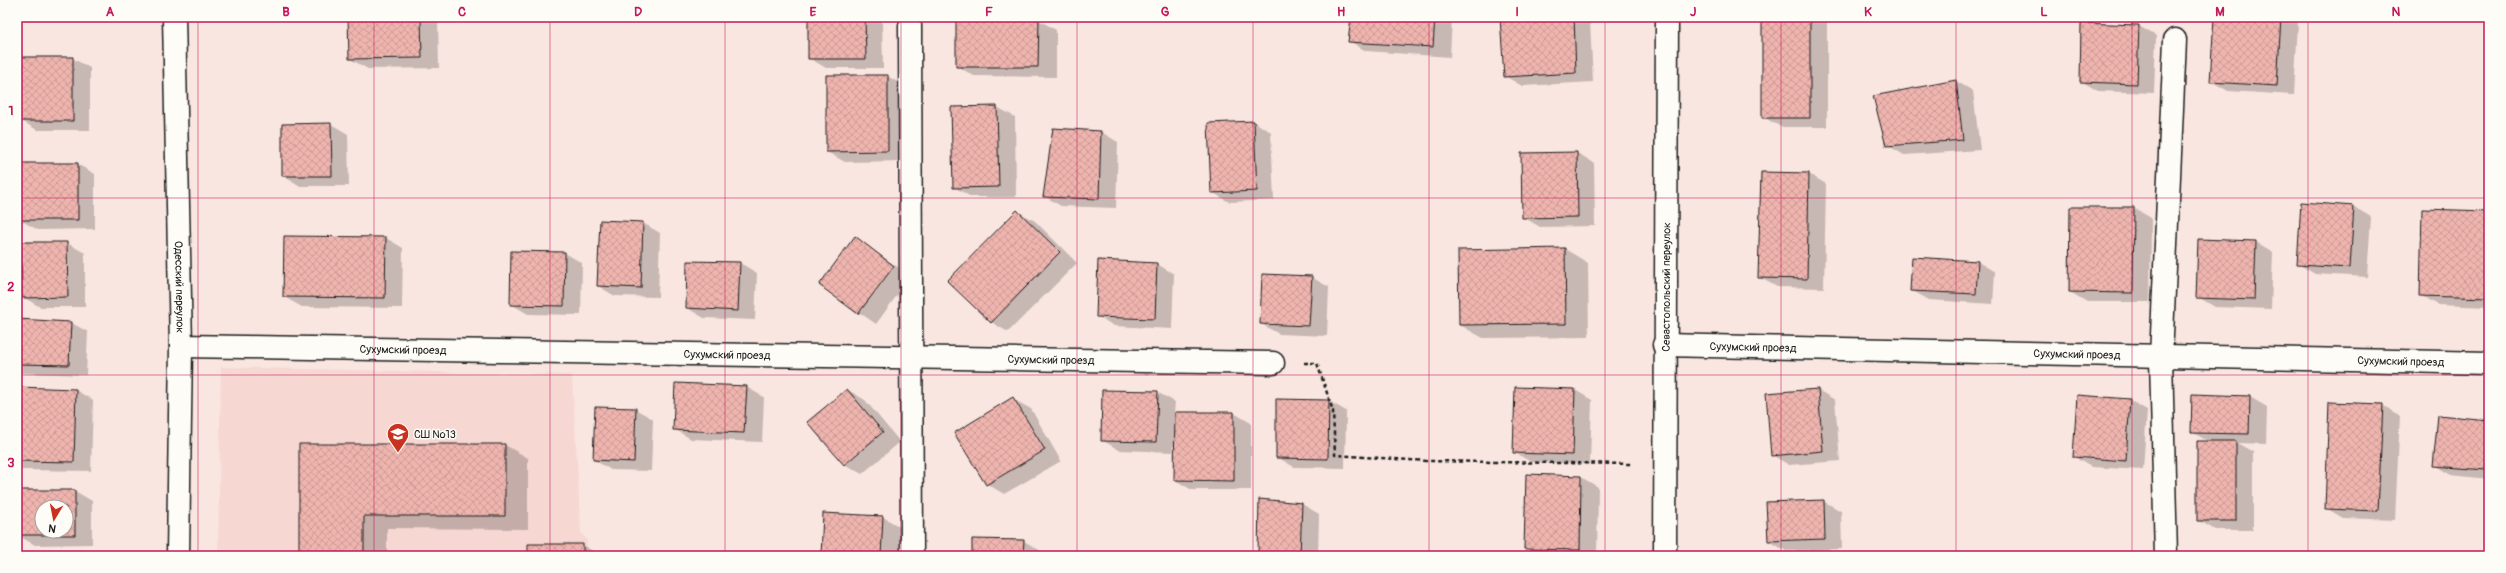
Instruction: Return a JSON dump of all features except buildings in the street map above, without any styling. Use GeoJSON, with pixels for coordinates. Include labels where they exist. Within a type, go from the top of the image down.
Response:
{"type":"FeatureCollection","features":[{"type":"Feature","properties":{"kind":"street","name":"Одесский переулок"},"geometry":{"type":"LineString","coordinates":[[174,17],[180,346],[178,556]]}},
{"type":"Feature","properties":{"kind":"street","name":"Севастопольский переулок"},"geometry":{"type":"LineString","coordinates":[[1665,556],[1664,345],[1667,17]]}},
{"type":"Feature","properties":{"kind":"street"},"geometry":{"type":"LineString","coordinates":[[910,26],[912,556]]}},
{"type":"Feature","properties":{"kind":"street"},"geometry":{"type":"LineString","coordinates":[[2166,556],[2161,358],[2175,40]]}},
{"type":"Feature","properties":{"kind":"street","name":"Сухумский проезд"},"geometry":{"type":"LineString","coordinates":[[1664,345],[2161,358],[2489,363]]}},
{"type":"Feature","properties":{"kind":"street","name":"Сухумский проезд"},"geometry":{"type":"LineString","coordinates":[[180,346],[1273,363]]}},
{"type":"Feature","properties":{"kind":"path"},"geometry":{"type":"LineString","coordinates":[[1273,363],[1317,363],[1334,411],[1335,455],[1426,461],[1638,464]]}},
{"type":"Feature","properties":{"kind":"shaded area","name":"СШ №13"},"geometry":{"type":"Polygon","coordinates":[[[221,367],[572,375],[581,533],[587,540],[587,556],[218,556],[221,367]]]}},
{"type":"Feature","properties":{"kind":"place","name":"СШ №13"},"geometry":{"type":"Point","coordinates":[398,454]}}]}
